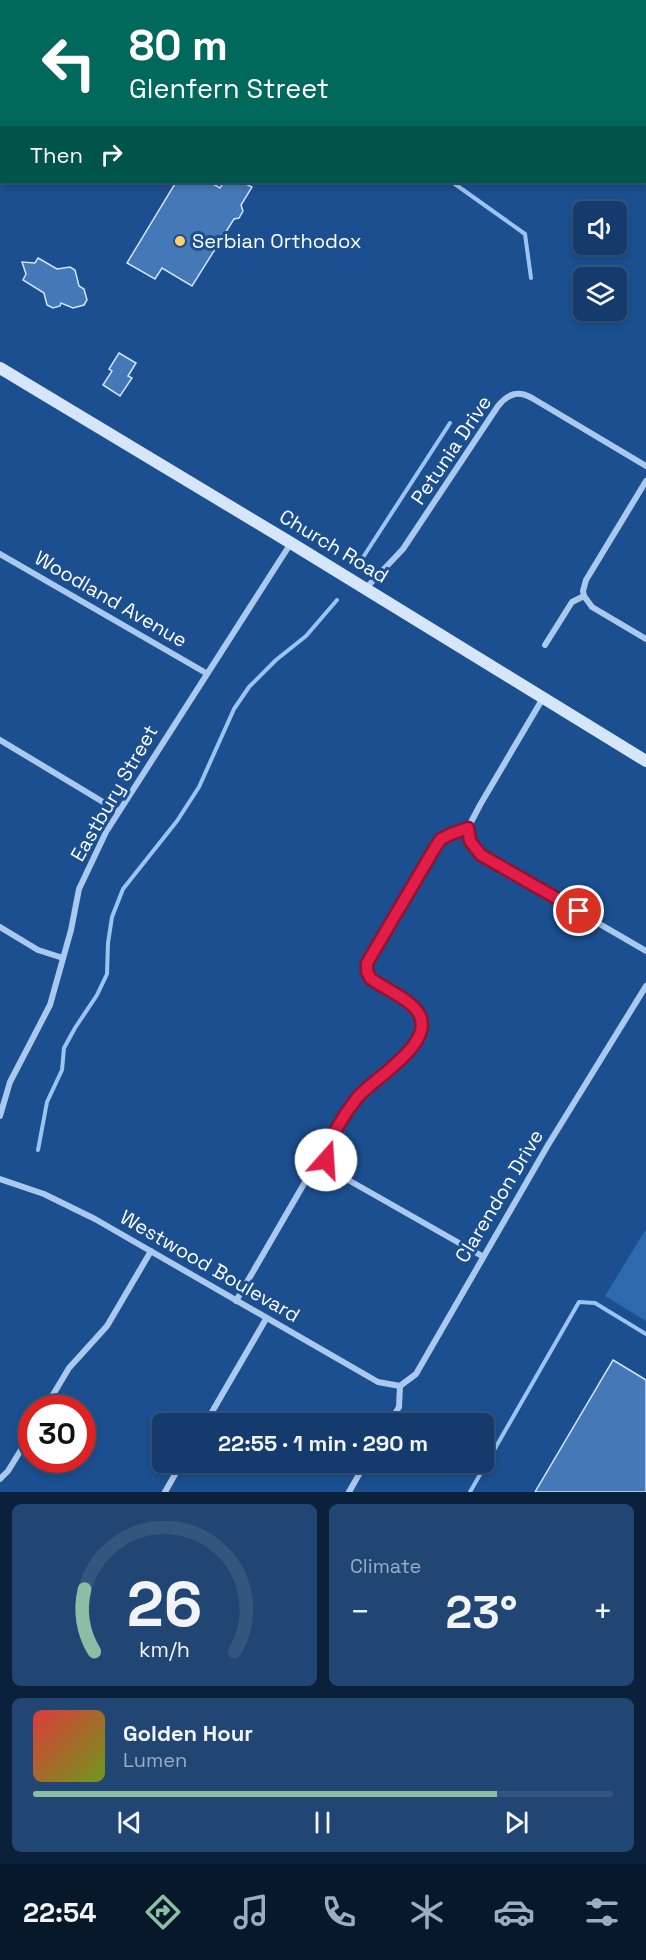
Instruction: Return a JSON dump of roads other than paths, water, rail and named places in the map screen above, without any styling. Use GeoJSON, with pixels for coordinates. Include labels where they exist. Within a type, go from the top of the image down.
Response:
{"type":"FeatureCollection","features":[{"type":"Feature","properties":{"kind":"main road","name":"Church Road"},"geometry":{"type":"LineString","coordinates":[[0,369],[366,588],[646,761]]}},
{"type":"Feature","properties":{"kind":"street","name":"Petunia Drive"},"geometry":{"type":"LineString","coordinates":[[366,588],[403,549],[498,406],[509,395],[518,393],[532,398],[646,466]]}},
{"type":"Feature","properties":{"kind":"street"},"geometry":{"type":"LineString","coordinates":[[646,481],[586,580],[583,591],[592,607],[646,639]]}},
{"type":"Feature","properties":{"kind":"street","name":"Eastbury Street"},"geometry":{"type":"LineString","coordinates":[[0,1116],[10,1082],[50,1005],[79,890],[94,857],[118,811],[291,543]]}},
{"type":"Feature","properties":{"kind":"street","name":"Woodland Avenue"},"geometry":{"type":"LineString","coordinates":[[0,554],[206,674]]}},
{"type":"Feature","properties":{"kind":"street"},"geometry":{"type":"LineString","coordinates":[[545,645],[572,602],[584,596]]}},
{"type":"Feature","properties":{"kind":"street"},"geometry":{"type":"LineString","coordinates":[[543,698],[468,828],[470,841],[481,855],[646,951]]}},
{"type":"Feature","properties":{"kind":"street"},"geometry":{"type":"LineString","coordinates":[[0,740],[118,811]]}},
{"type":"Feature","properties":{"kind":"street"},"geometry":{"type":"LineString","coordinates":[[236,1301],[305,1182],[326,1160],[328,1145],[357,1098],[403,1058],[419,1037],[422,1029],[419,1014],[413,1006],[370,978],[367,963],[441,839],[468,828]]}},
{"type":"Feature","properties":{"kind":"street"},"geometry":{"type":"LineString","coordinates":[[0,927],[38,950],[63,958]]}},
{"type":"Feature","properties":{"kind":"street","name":"Clarendon Drive"},"geometry":{"type":"LineString","coordinates":[[400,1386],[416,1374],[548,1145],[646,986]]}},
{"type":"Feature","properties":{"kind":"street"},"geometry":{"type":"LineString","coordinates":[[326,1160],[336,1173],[482,1257]]}},
{"type":"Feature","properties":{"kind":"street","name":"Westwood Boulevard"},"geometry":{"type":"LineString","coordinates":[[0,1179],[53,1198],[94,1219],[378,1382],[400,1386]]}},
{"type":"Feature","properties":{"kind":"street"},"geometry":{"type":"LineString","coordinates":[[53,1395],[69,1368],[107,1326],[151,1251]]}},
{"type":"Feature","properties":{"kind":"street"},"geometry":{"type":"LineString","coordinates":[[211,1413],[266,1319]]}},
{"type":"Feature","properties":{"kind":"street"},"geometry":{"type":"LineString","coordinates":[[395,1413],[399,1407],[400,1386]]}},
{"type":"Feature","properties":{"kind":"street"},"geometry":{"type":"LineString","coordinates":[[0,1479],[18,1455]]}},
{"type":"Feature","properties":{"kind":"street"},"geometry":{"type":"LineString","coordinates":[[165,1492],[176,1473]]}},
{"type":"Feature","properties":{"kind":"street"},"geometry":{"type":"LineString","coordinates":[[349,1492],[360,1473]]}},
{"type":"Feature","properties":{"kind":"waterway"},"geometry":{"type":"LineString","coordinates":[[453,183],[525,234],[531,278]]}},
{"type":"Feature","properties":{"kind":"waterway"},"geometry":{"type":"LineString","coordinates":[[360,562],[450,423]]}},
{"type":"Feature","properties":{"kind":"waterway"},"geometry":{"type":"LineString","coordinates":[[38,1150],[47,1102],[62,1070],[64,1048],[97,995],[107,974],[112,917],[123,889],[177,821],[199,787],[234,709],[249,687],[276,660],[306,636],[337,600]]}},
{"type":"Feature","properties":{"kind":"waterway"},"geometry":{"type":"LineString","coordinates":[[470,1492],[579,1302],[595,1303],[646,1334]]}},
{"type":"Feature","properties":{"kind":"place","name":"Serbian Orthodox"},"geometry":{"type":"Point","coordinates":[180,241]}}]}
